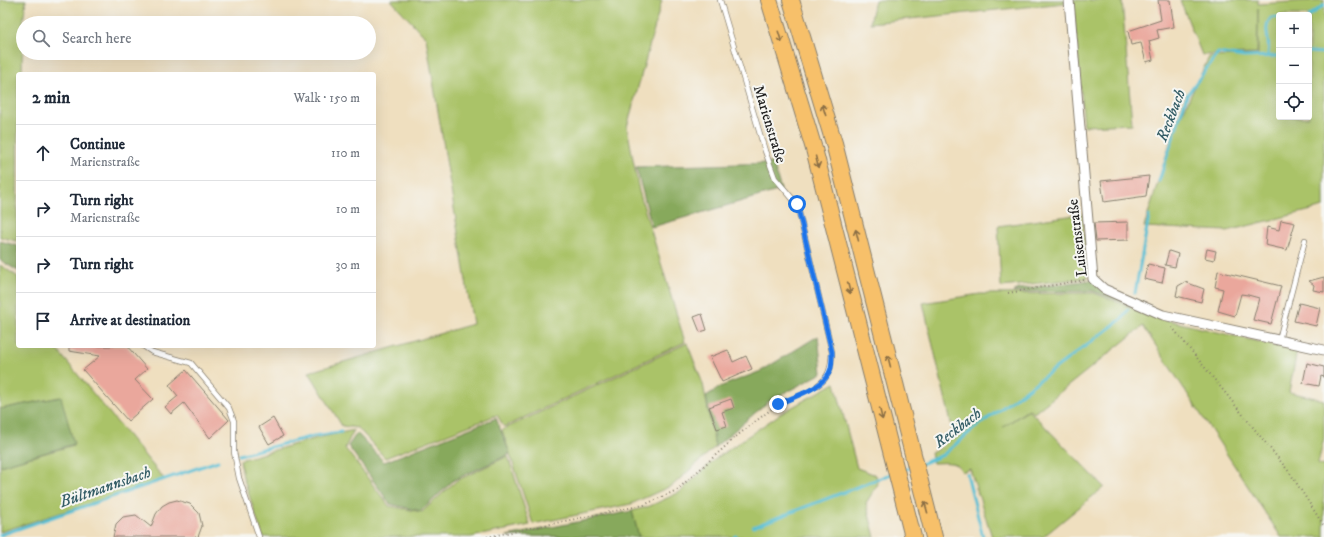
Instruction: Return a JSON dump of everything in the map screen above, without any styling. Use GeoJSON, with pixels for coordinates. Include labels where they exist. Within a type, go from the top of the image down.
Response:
{"type":"FeatureCollection","features":[{"type":"Feature","properties":{"kind":"highway"},"geometry":{"type":"LineString","coordinates":[[769,0],[814,149],[913,537]]}},
{"type":"Feature","properties":{"kind":"highway"},"geometry":{"type":"LineString","coordinates":[[791,0],[834,143],[934,537]]}},
{"type":"Feature","properties":{"kind":"street","name":"Luisenstraße"},"geometry":{"type":"LineString","coordinates":[[1069,0],[1093,279],[1104,289],[1163,315],[1324,350]]}},
{"type":"Feature","properties":{"kind":"lane","name":"Marienstraße"},"geometry":{"type":"LineString","coordinates":[[720,0],[765,152],[775,178],[797,204],[832,352],[831,368],[824,380],[818,385]]}},
{"type":"Feature","properties":{"kind":"lane"},"geometry":{"type":"LineString","coordinates":[[1279,340],[1305,240]]}},
{"type":"Feature","properties":{"kind":"lane"},"geometry":{"type":"LineString","coordinates":[[146,348],[152,352],[191,364],[229,408],[234,421],[234,452],[239,478],[259,537]]}},
{"type":"Feature","properties":{"kind":"path"},"geometry":{"type":"LineString","coordinates":[[1008,293],[1093,279]]}},
{"type":"Feature","properties":{"kind":"path"},"geometry":{"type":"LineString","coordinates":[[1163,315],[1290,473],[1324,526]]}},
{"type":"Feature","properties":{"kind":"path"},"geometry":{"type":"LineString","coordinates":[[487,537],[644,505],[677,490],[738,436],[778,404],[818,385]]}},
{"type":"Feature","properties":{"kind":"green space"},"geometry":{"type":"Polygon","coordinates":[[[0,0],[26,0],[24,16],[16,16],[16,60],[22,60],[22,72],[16,72],[16,241],[0,237],[0,0]]]}},
{"type":"Feature","properties":{"kind":"green space"},"geometry":{"type":"Polygon","coordinates":[[[391,0],[662,0],[627,127],[639,191],[685,342],[504,427],[497,415],[385,458],[358,428],[342,426],[309,372],[473,324],[426,38],[391,0]]]}},
{"type":"Feature","properties":{"kind":"green space"},"geometry":{"type":"Polygon","coordinates":[[[875,0],[1065,0],[1065,3],[870,23],[875,0]]]}},
{"type":"Feature","properties":{"kind":"green space"},"geometry":{"type":"Polygon","coordinates":[[[1073,0],[1122,0],[1132,124],[1084,126],[1073,0]]]}},
{"type":"Feature","properties":{"kind":"green space"},"geometry":{"type":"Polygon","coordinates":[[[1180,0],[1258,0],[1258,4],[1324,0],[1324,207],[1227,231],[1144,227],[1173,133],[1209,57],[1258,55],[1258,8],[1257,54],[1202,55],[1180,0]]]}},
{"type":"Feature","properties":{"kind":"green space"},"geometry":{"type":"Polygon","coordinates":[[[773,163],[781,190],[652,227],[636,167],[773,163]]]}},
{"type":"Feature","properties":{"kind":"green space"},"geometry":{"type":"Polygon","coordinates":[[[1082,214],[1088,278],[1001,287],[998,226],[1082,214]]]}},
{"type":"Feature","properties":{"kind":"green space"},"geometry":{"type":"Polygon","coordinates":[[[0,241],[16,245],[16,270],[0,260],[0,241]]]}},
{"type":"Feature","properties":{"kind":"green space"},"geometry":{"type":"Polygon","coordinates":[[[0,265],[16,276],[16,348],[56,348],[165,480],[0,532],[0,466],[74,445],[60,397],[0,409],[0,265]]]}},
{"type":"Feature","properties":{"kind":"green space"},"geometry":{"type":"Polygon","coordinates":[[[1092,280],[1135,307],[1093,291],[1013,292],[1019,289],[1092,280]]]}},
{"type":"Feature","properties":{"kind":"green space"},"geometry":{"type":"Polygon","coordinates":[[[1094,293],[1159,318],[1297,351],[1289,392],[1324,400],[1324,438],[1318,464],[1324,466],[1324,537],[1281,537],[1143,326],[1034,413],[1029,409],[1003,427],[1029,410],[1104,487],[1043,537],[992,537],[970,469],[962,472],[960,468],[954,464],[933,463],[931,453],[946,443],[950,437],[952,427],[923,303],[980,294],[1094,293]]]}},
{"type":"Feature","properties":{"kind":"green space"},"geometry":{"type":"Polygon","coordinates":[[[818,336],[822,373],[768,402],[715,447],[706,396],[722,386],[761,371],[818,336]]]}},
{"type":"Feature","properties":{"kind":"green space"},"geometry":{"type":"Polygon","coordinates":[[[687,343],[703,384],[715,447],[673,485],[631,504],[533,524],[502,430],[687,343]]]}},
{"type":"Feature","properties":{"kind":"green space"},"geometry":{"type":"Polygon","coordinates":[[[835,383],[857,468],[876,475],[878,484],[866,503],[875,537],[639,537],[632,511],[650,506],[680,492],[715,459],[780,414],[835,383]]]}},
{"type":"Feature","properties":{"kind":"green space"},"geometry":{"type":"Polygon","coordinates":[[[61,397],[74,444],[0,466],[0,409],[61,397]]]}},
{"type":"Feature","properties":{"kind":"green space"},"geometry":{"type":"Polygon","coordinates":[[[496,418],[510,454],[454,480],[421,511],[390,504],[348,446],[357,433],[384,462],[496,418]]]}},
{"type":"Feature","properties":{"kind":"green space"},"geometry":{"type":"Polygon","coordinates":[[[354,430],[345,448],[389,506],[422,512],[456,481],[508,456],[530,525],[471,537],[263,537],[243,477],[240,460],[317,438],[354,430]]]}},
{"type":"Feature","properties":{"kind":"green space"},"geometry":{"type":"Polygon","coordinates":[[[632,511],[639,537],[507,536],[632,511]]]}},
{"type":"Feature","properties":{"kind":"building"},"geometry":{"type":"Polygon","coordinates":[[[1158,0],[1170,0],[1174,27],[1157,30],[1159,38],[1149,41],[1153,60],[1146,62],[1141,43],[1131,45],[1128,31],[1161,20],[1158,0]]]}},
{"type":"Feature","properties":{"kind":"building"},"geometry":{"type":"Polygon","coordinates":[[[1149,176],[1146,196],[1104,202],[1101,181],[1149,176]]]}},
{"type":"Feature","properties":{"kind":"building"},"geometry":{"type":"Polygon","coordinates":[[[1281,220],[1295,223],[1287,250],[1265,245],[1267,227],[1279,230],[1281,220]]]}},
{"type":"Feature","properties":{"kind":"building"},"geometry":{"type":"Polygon","coordinates":[[[1128,222],[1128,240],[1096,241],[1094,223],[1128,222]]]}},
{"type":"Feature","properties":{"kind":"building"},"geometry":{"type":"Polygon","coordinates":[[[1207,249],[1216,251],[1214,260],[1205,258],[1207,249]]]}},
{"type":"Feature","properties":{"kind":"building"},"geometry":{"type":"Polygon","coordinates":[[[1169,251],[1178,254],[1175,267],[1165,265],[1169,251]]]}},
{"type":"Feature","properties":{"kind":"building"},"geometry":{"type":"Polygon","coordinates":[[[1148,264],[1165,268],[1162,283],[1144,279],[1148,264]]]}},
{"type":"Feature","properties":{"kind":"building"},"geometry":{"type":"Polygon","coordinates":[[[1218,271],[1281,286],[1271,324],[1253,320],[1259,298],[1248,295],[1241,294],[1235,316],[1218,311],[1223,289],[1215,287],[1218,271]]]}},
{"type":"Feature","properties":{"kind":"building"},"geometry":{"type":"Polygon","coordinates":[[[1324,277],[1324,292],[1313,290],[1314,285],[1309,281],[1324,277]]]}},
{"type":"Feature","properties":{"kind":"building"},"geometry":{"type":"Polygon","coordinates":[[[1185,282],[1204,289],[1201,302],[1176,296],[1178,286],[1185,282]]]}},
{"type":"Feature","properties":{"kind":"building"},"geometry":{"type":"Polygon","coordinates":[[[1299,303],[1320,308],[1316,326],[1294,321],[1299,303]]]}},
{"type":"Feature","properties":{"kind":"building"},"geometry":{"type":"Polygon","coordinates":[[[702,314],[707,330],[700,332],[694,317],[702,314]]]}},
{"type":"Feature","properties":{"kind":"building"},"geometry":{"type":"Polygon","coordinates":[[[69,348],[129,348],[147,369],[135,380],[153,399],[128,421],[83,370],[100,356],[69,351],[69,348]]]}},
{"type":"Feature","properties":{"kind":"building"},"geometry":{"type":"Polygon","coordinates":[[[728,350],[733,362],[746,356],[752,369],[722,382],[710,357],[728,350]]]}},
{"type":"Feature","properties":{"kind":"building"},"geometry":{"type":"Polygon","coordinates":[[[1307,363],[1324,367],[1324,377],[1321,376],[1319,386],[1303,383],[1307,363]]]}},
{"type":"Feature","properties":{"kind":"building"},"geometry":{"type":"Polygon","coordinates":[[[186,370],[229,420],[210,438],[184,403],[171,414],[165,407],[178,396],[169,385],[186,370]]]}},
{"type":"Feature","properties":{"kind":"building"},"geometry":{"type":"Polygon","coordinates":[[[731,399],[734,408],[722,412],[727,426],[717,429],[709,407],[731,399]]]}},
{"type":"Feature","properties":{"kind":"building"},"geometry":{"type":"Polygon","coordinates":[[[273,418],[283,436],[269,444],[259,427],[273,418]]]}},
{"type":"Feature","properties":{"kind":"building"},"geometry":{"type":"Polygon","coordinates":[[[177,500],[190,504],[199,513],[202,526],[198,537],[113,537],[116,524],[123,517],[136,515],[151,527],[156,514],[162,506],[177,500]]]}},
{"type":"Feature","properties":{"kind":"waterway"},"geometry":{"type":"LineString","coordinates":[[1312,14],[1324,5]]}},
{"type":"Feature","properties":{"kind":"waterway"},"geometry":{"type":"LineString","coordinates":[[1267,56],[1269,47],[1267,32],[1268,22],[1271,18],[1276,17]]}},
{"type":"Feature","properties":{"kind":"waterway","name":"Reckbach"},"geometry":{"type":"LineString","coordinates":[[1312,52],[1324,53]]}},
{"type":"Feature","properties":{"kind":"waterway","name":"Reckbach"},"geometry":{"type":"LineString","coordinates":[[1159,181],[1187,95],[1218,53],[1244,57],[1276,56]]}},
{"type":"Feature","properties":{"kind":"waterway","name":"Reckbach"},"geometry":{"type":"LineString","coordinates":[[1135,293],[1149,216]]}},
{"type":"Feature","properties":{"kind":"waterway","name":"Reckbach"},"geometry":{"type":"LineString","coordinates":[[921,464],[943,455],[971,431],[1123,318],[1128,309]]}},
{"type":"Feature","properties":{"kind":"waterway","name":"Bültmannsbach"},"geometry":{"type":"LineString","coordinates":[[239,455],[314,436],[341,432]]}},
{"type":"Feature","properties":{"kind":"waterway","name":"Bültmannsbach"},"geometry":{"type":"LineString","coordinates":[[0,535],[218,461]]}},
{"type":"Feature","properties":{"kind":"waterway","name":"Reckbach"},"geometry":{"type":"LineString","coordinates":[[900,471],[912,467]]}},
{"type":"Feature","properties":{"kind":"waterway","name":"Reckbach"},"geometry":{"type":"LineString","coordinates":[[753,527],[891,474]]}},
{"type":"Feature","properties":{"kind":"waterway"},"geometry":{"type":"LineString","coordinates":[[967,474],[983,537]]}},
{"type":"Feature","properties":{"kind":"route"},"geometry":{"type":"LineString","coordinates":[[778,404],[818,385],[824,380],[831,368],[832,352],[797,204]]}}]}
